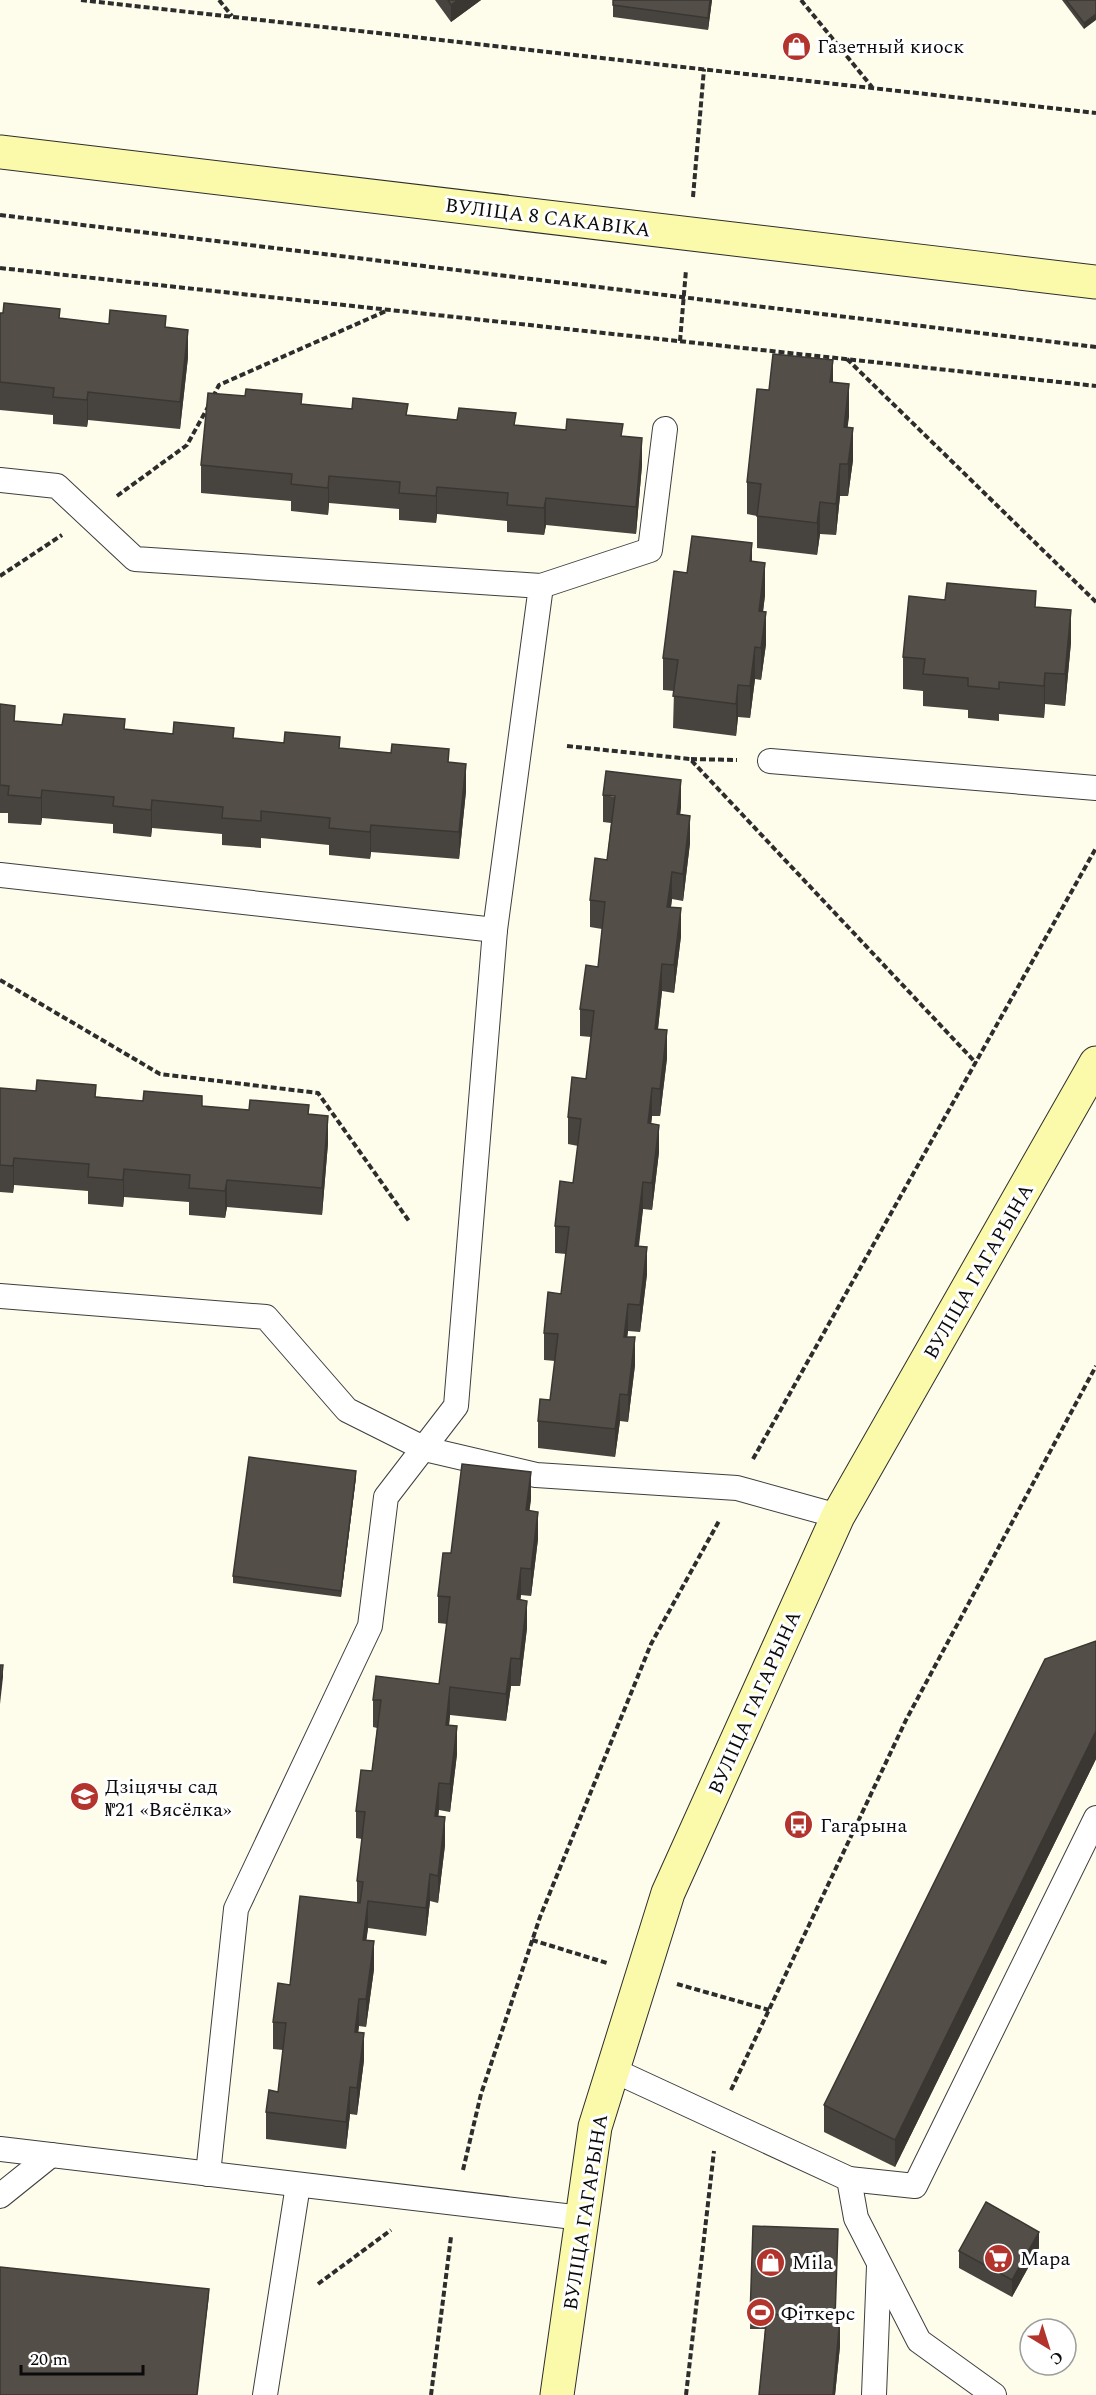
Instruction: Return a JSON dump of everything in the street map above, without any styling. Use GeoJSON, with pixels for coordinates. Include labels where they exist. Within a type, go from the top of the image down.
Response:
{"type":"FeatureCollection","features":[{"type":"Feature","properties":{"kind":"main road","name":"ВУЛІЦА 8 САКАВІКА"},"geometry":{"type":"LineString","coordinates":[[0,152],[1096,282]]}},
{"type":"Feature","properties":{"kind":"main road","name":"ВУЛІЦА ГАГАРЫНА"},"geometry":{"type":"LineString","coordinates":[[557,2395],[595,2127],[668,1893],[838,1516],[1096,1063]]}},
{"type":"Feature","properties":{"kind":"lane"},"geometry":{"type":"LineString","coordinates":[[0,480],[57,486],[135,559],[541,586],[650,550],[665,429]]}},
{"type":"Feature","properties":{"kind":"lane"},"geometry":{"type":"LineString","coordinates":[[208,2174],[236,1910],[370,1626],[386,1497],[456,1406],[495,930],[541,586]]}},
{"type":"Feature","properties":{"kind":"lane"},"geometry":{"type":"LineString","coordinates":[[770,761],[1096,788]]}},
{"type":"Feature","properties":{"kind":"lane"},"geometry":{"type":"LineString","coordinates":[[0,875],[495,930]]}},
{"type":"Feature","properties":{"kind":"lane"},"geometry":{"type":"LineString","coordinates":[[0,1296],[266,1317],[347,1410],[425,1449],[536,1475],[737,1488],[838,1516]]}},
{"type":"Feature","properties":{"kind":"lane"},"geometry":{"type":"LineString","coordinates":[[613,2070],[718,2116],[849,2179],[915,2186],[1096,1818]]}},
{"type":"Feature","properties":{"kind":"lane"},"geometry":{"type":"LineString","coordinates":[[0,2149],[582,2218]]}},
{"type":"Feature","properties":{"kind":"lane"},"geometry":{"type":"LineString","coordinates":[[0,2196],[51,2155]]}},
{"type":"Feature","properties":{"kind":"lane"},"geometry":{"type":"LineString","coordinates":[[849,2179],[856,2218],[919,2341],[994,2395]]}},
{"type":"Feature","properties":{"kind":"lane"},"geometry":{"type":"LineString","coordinates":[[265,2395],[297,2185]]}},
{"type":"Feature","properties":{"kind":"lane"},"geometry":{"type":"LineString","coordinates":[[874,2395],[879,2263]]}},
{"type":"Feature","properties":{"kind":"path"},"geometry":{"type":"LineString","coordinates":[[81,0],[1096,113]]}},
{"type":"Feature","properties":{"kind":"path"},"geometry":{"type":"LineString","coordinates":[[219,0],[233,17]]}},
{"type":"Feature","properties":{"kind":"path"},"geometry":{"type":"LineString","coordinates":[[801,0],[872,88]]}},
{"type":"Feature","properties":{"kind":"path"},"geometry":{"type":"LineString","coordinates":[[0,215],[1096,346]]}},
{"type":"Feature","properties":{"kind":"path"},"geometry":{"type":"LineString","coordinates":[[0,268],[1096,386]]}},
{"type":"Feature","properties":{"kind":"path"},"geometry":{"type":"LineString","coordinates":[[0,576],[89,516],[187,445],[219,385],[388,310]]}},
{"type":"Feature","properties":{"kind":"path"},"geometry":{"type":"LineString","coordinates":[[847,359],[1096,602]]}},
{"type":"Feature","properties":{"kind":"path"},"geometry":{"type":"LineString","coordinates":[[567,746],[690,759],[770,761]]}},
{"type":"Feature","properties":{"kind":"path"},"geometry":{"type":"LineString","coordinates":[[690,759],[976,1063]]}},
{"type":"Feature","properties":{"kind":"path"},"geometry":{"type":"LineString","coordinates":[[431,2395],[456,2204],[481,2094],[540,1917],[651,1644],[1096,848]]}},
{"type":"Feature","properties":{"kind":"path"},"geometry":{"type":"LineString","coordinates":[[0,980],[160,1074],[318,1093],[409,1221]]}},
{"type":"Feature","properties":{"kind":"path"},"geometry":{"type":"LineString","coordinates":[[686,2395],[718,2116],[906,1720],[1096,1366]]}},
{"type":"Feature","properties":{"kind":"path"},"geometry":{"type":"LineString","coordinates":[[278,2313],[401,2223]]}},
{"type":"Feature","properties":{"kind":"building"},"geometry":{"type":"Polygon","coordinates":[[[448,0],[458,0],[451,5],[448,0]]]}},
{"type":"Feature","properties":{"kind":"building"},"geometry":{"type":"Polygon","coordinates":[[[613,0],[710,0],[708,18],[613,5],[613,0]]]}},
{"type":"Feature","properties":{"kind":"building"},"geometry":{"type":"Polygon","coordinates":[[[1066,0],[1096,0],[1096,14],[1084,23],[1066,0]]]}},
{"type":"Feature","properties":{"kind":"building"},"geometry":{"type":"Polygon","coordinates":[[[4,303],[60,309],[59,318],[109,324],[110,310],[166,316],[165,327],[188,330],[180,402],[88,392],[87,400],[53,397],[54,388],[0,382],[0,313],[3,313],[4,303]]]}},
{"type":"Feature","properties":{"kind":"building"},"geometry":{"type":"Polygon","coordinates":[[[773,354],[833,360],[830,382],[849,384],[844,427],[853,428],[848,464],[840,464],[836,504],[820,502],[817,523],[757,516],[761,484],[747,482],[757,389],[769,390],[773,354]]]}},
{"type":"Feature","properties":{"kind":"building"},"geometry":{"type":"Polygon","coordinates":[[[246,389],[302,394],[301,404],[352,409],[353,398],[408,404],[406,415],[457,420],[459,408],[516,413],[514,425],[566,430],[567,419],[623,424],[621,436],[642,438],[636,507],[546,498],[544,508],[507,505],[508,493],[437,487],[436,496],[399,493],[400,482],[329,476],[328,488],[291,484],[292,474],[201,465],[208,393],[245,396],[246,389]]]}},
{"type":"Feature","properties":{"kind":"building"},"geometry":{"type":"Polygon","coordinates":[[[692,536],[752,543],[750,561],[765,563],[759,611],[766,612],[761,648],[755,647],[750,686],[738,685],[736,704],[673,696],[678,660],[663,658],[674,571],[687,573],[692,536]]]}},
{"type":"Feature","properties":{"kind":"building"},"geometry":{"type":"Polygon","coordinates":[[[947,583],[1036,591],[1035,607],[1071,610],[1065,674],[1045,673],[1044,686],[999,682],[999,689],[968,686],[968,678],[923,674],[925,659],[903,657],[909,596],[945,600],[947,583]]]}},
{"type":"Feature","properties":{"kind":"building"},"geometry":{"type":"Polygon","coordinates":[[[0,704],[15,706],[14,721],[62,725],[64,714],[125,719],[124,729],[173,734],[174,722],[234,728],[233,738],[284,743],[285,732],[340,737],[339,748],[391,753],[392,744],[449,749],[448,762],[466,764],[459,832],[371,825],[370,832],[329,828],[330,818],[261,811],[261,821],[222,818],[223,807],[152,800],[151,810],[113,806],[114,797],[42,790],[41,798],[8,795],[9,786],[0,785],[0,704]]]}},
{"type":"Feature","properties":{"kind":"building"},"geometry":{"type":"Polygon","coordinates":[[[606,771],[681,780],[677,814],[690,816],[683,874],[672,872],[667,907],[681,908],[674,965],[662,964],[655,1029],[667,1030],[660,1089],[652,1088],[648,1123],[659,1125],[652,1183],[643,1182],[635,1246],[647,1247],[640,1305],[628,1304],[624,1337],[635,1337],[628,1395],[620,1394],[615,1429],[538,1421],[540,1399],[550,1400],[558,1334],[544,1333],[548,1292],[561,1294],[569,1227],[555,1226],[560,1181],[573,1183],[581,1119],[568,1117],[572,1077],[586,1079],[594,1011],[580,1009],[586,965],[598,967],[605,902],[590,900],[595,858],[607,860],[615,796],[603,795],[606,771]]]}},
{"type":"Feature","properties":{"kind":"building"},"geometry":{"type":"Polygon","coordinates":[[[37,1080],[96,1085],[95,1097],[143,1101],[144,1091],[202,1096],[202,1106],[249,1110],[250,1100],[309,1105],[308,1114],[328,1116],[322,1188],[227,1180],[225,1191],[189,1188],[190,1175],[124,1169],[123,1180],[88,1177],[89,1164],[14,1158],[13,1166],[0,1165],[0,1088],[36,1091],[37,1080]]]}},
{"type":"Feature","properties":{"kind":"building"},"geometry":{"type":"Polygon","coordinates":[[[249,1457],[356,1471],[341,1591],[233,1576],[249,1457]]]}},
{"type":"Feature","properties":{"kind":"building"},"geometry":{"type":"Polygon","coordinates":[[[462,1464],[531,1472],[526,1510],[538,1512],[531,1569],[521,1568],[517,1599],[527,1601],[520,1659],[511,1658],[506,1694],[450,1687],[446,1725],[457,1726],[450,1784],[439,1783],[435,1816],[445,1817],[438,1876],[430,1874],[426,1908],[368,1901],[363,1940],[374,1941],[366,1999],[359,1999],[355,2032],[364,2033],[357,2088],[350,2087],[346,2122],[266,2112],[269,2090],[278,2092],[286,2023],[273,2022],[278,1983],[290,1985],[300,1896],[360,1903],[363,1882],[357,1881],[365,1812],[356,1811],[361,1770],[372,1771],[381,1700],[373,1700],[376,1676],[439,1684],[450,1597],[438,1596],[443,1553],[451,1553],[462,1464]]]}},
{"type":"Feature","properties":{"kind":"building"},"geometry":{"type":"Polygon","coordinates":[[[1096,1641],[1096,1731],[895,2140],[824,2105],[1045,1659],[1096,1641]]]}},
{"type":"Feature","properties":{"kind":"building"},"geometry":{"type":"Polygon","coordinates":[[[0,1665],[3,1665],[0,1692],[0,1665]]]}},
{"type":"Feature","properties":{"kind":"building","name":"Мара"},"geometry":{"type":"Polygon","coordinates":[[[986,2202],[1039,2232],[1012,2280],[959,2251],[986,2202]]]}},
{"type":"Feature","properties":{"kind":"building"},"geometry":{"type":"Polygon","coordinates":[[[753,2226],[838,2229],[835,2318],[767,2314],[767,2317],[750,2317],[753,2226]]]}},
{"type":"Feature","properties":{"kind":"building"},"geometry":{"type":"Polygon","coordinates":[[[0,2267],[209,2289],[197,2395],[0,2395],[0,2267]]]}},
{"type":"Feature","properties":{"kind":"building"},"geometry":{"type":"Polygon","coordinates":[[[767,2314],[840,2318],[833,2395],[759,2395],[767,2314]]]}},
{"type":"Feature","properties":{"kind":"place","name":"Газетный киоск"},"geometry":{"type":"Point","coordinates":[796,46]}},
{"type":"Feature","properties":{"kind":"place","name":"Дзіцячы сад №21 «Вясёлка»"},"geometry":{"type":"Point","coordinates":[84,1797]}},
{"type":"Feature","properties":{"kind":"place","name":"Гагарына"},"geometry":{"type":"Point","coordinates":[799,1825]}},
{"type":"Feature","properties":{"kind":"place","name":"Мара"},"geometry":{"type":"Point","coordinates":[999,2258]}},
{"type":"Feature","properties":{"kind":"place","name":"Mila"},"geometry":{"type":"Point","coordinates":[771,2262]}},
{"type":"Feature","properties":{"kind":"place","name":"Фіткерс"},"geometry":{"type":"Point","coordinates":[760,2313]}}]}
